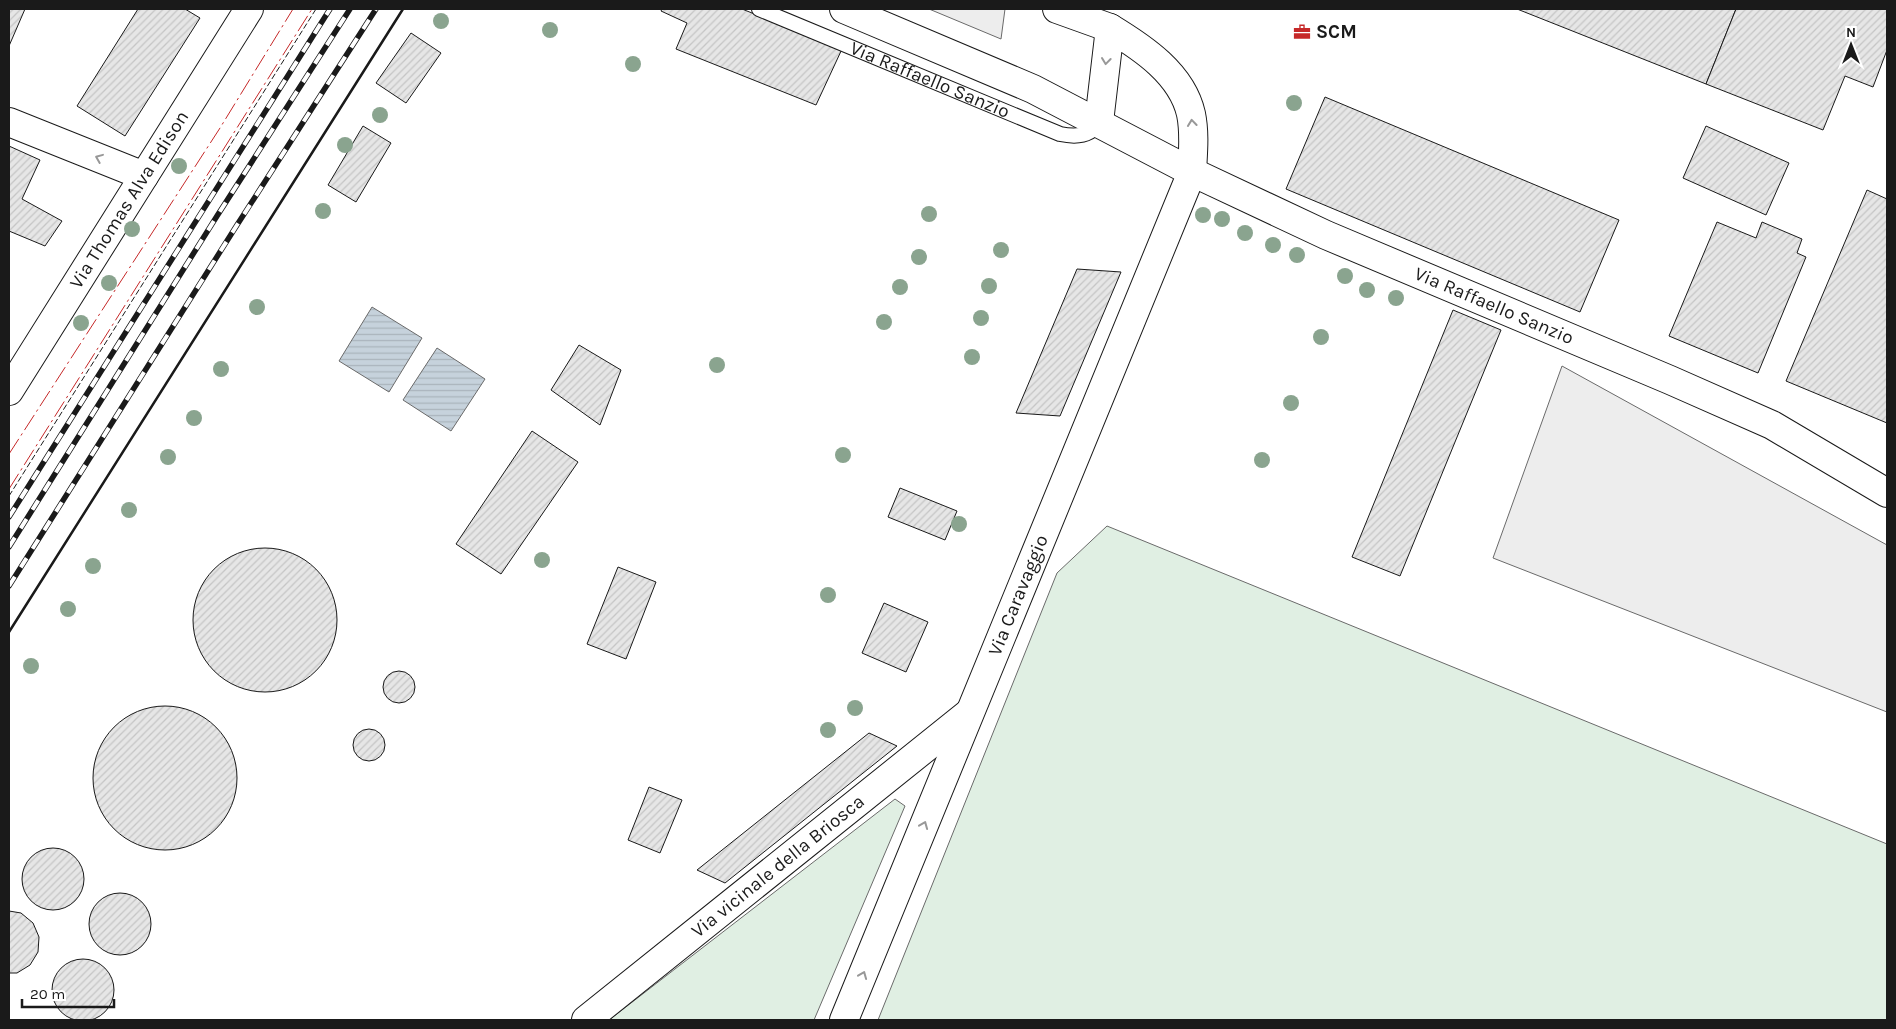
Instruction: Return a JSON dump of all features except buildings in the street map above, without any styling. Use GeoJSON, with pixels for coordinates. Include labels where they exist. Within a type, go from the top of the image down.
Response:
{"type":"FeatureCollection","features":[{"type":"Feature","properties":{"kind":"street","name":"Via Thomas Alva Edison"},"geometry":{"type":"LineString","coordinates":[[9,391],[249,9]]}},
{"type":"Feature","properties":{"kind":"street","name":"Via Raffaello Sanzio"},"geometry":{"type":"LineString","coordinates":[[844,9],[1034,89],[1192,172],[1326,234],[1772,425],[1887,493]]}},
{"type":"Feature","properties":{"kind":"street"},"geometry":{"type":"LineString","coordinates":[[1057,9],[1110,28],[1135,43],[1168,72],[1188,104],[1191,115],[1193,132],[1192,172]]}},
{"type":"Feature","properties":{"kind":"street"},"geometry":{"type":"LineString","coordinates":[[1099,122],[1110,28]]}},
{"type":"Feature","properties":{"kind":"street"},"geometry":{"type":"LineString","coordinates":[[9,122],[144,176]]}},
{"type":"Feature","properties":{"kind":"street","name":"Via Caravaggio"},"geometry":{"type":"LineString","coordinates":[[844,1020],[1192,172]]}},
{"type":"Feature","properties":{"kind":"street","name":"Via vicinale della Briosca"},"geometry":{"type":"LineString","coordinates":[[586,1020],[970,712]]}},
{"type":"Feature","properties":{"kind":"lane","name":"Via Raffaello Sanzio"},"geometry":{"type":"LineString","coordinates":[[760,9],[1060,134],[1080,135],[1095,129],[1099,122]]}},
{"type":"Feature","properties":{"kind":"green space"},"geometry":{"type":"Polygon","coordinates":[[[1107,526],[1887,844],[1887,1020],[878,1020],[1057,573],[1107,526]]]}},
{"type":"Feature","properties":{"kind":"green space"},"geometry":{"type":"Polygon","coordinates":[[[895,799],[905,806],[814,1020],[609,1020],[895,799]]]}},
{"type":"Feature","properties":{"kind":"shaded area"},"geometry":{"type":"Polygon","coordinates":[[[929,9],[1005,9],[1001,39],[929,9]]]}},
{"type":"Feature","properties":{"kind":"shaded area"},"geometry":{"type":"Polygon","coordinates":[[[372,307],[422,338],[389,392],[339,361],[372,307]]]}},
{"type":"Feature","properties":{"kind":"shaded area"},"geometry":{"type":"Polygon","coordinates":[[[437,348],[485,379],[451,431],[403,400],[437,348]]]}},
{"type":"Feature","properties":{"kind":"shaded area"},"geometry":{"type":"Polygon","coordinates":[[[1562,366],[1887,545],[1887,712],[1493,558],[1562,366]]]}},
{"type":"Feature","properties":{"kind":"railway"},"geometry":{"type":"LineString","coordinates":[[9,517],[330,9]]}},
{"type":"Feature","properties":{"kind":"railway"},"geometry":{"type":"LineString","coordinates":[[9,547],[217,216],[350,9]]}},
{"type":"Feature","properties":{"kind":"railway"},"geometry":{"type":"LineString","coordinates":[[9,586],[376,9]]}},
{"type":"Feature","properties":{"kind":"fence"},"geometry":{"type":"LineString","coordinates":[[9,496],[316,9]]}},
{"type":"Feature","properties":{"kind":"wall"},"geometry":{"type":"LineString","coordinates":[[9,632],[403,9]]}},
{"type":"Feature","properties":{"kind":"power"},"geometry":{"type":"LineString","coordinates":[[9,454],[220,128],[293,9]]}},
{"type":"Feature","properties":{"kind":"power"},"geometry":{"type":"LineString","coordinates":[[9,489],[312,9]]}},
{"type":"Feature","properties":{"kind":"place","name":"SCM"},"geometry":{"type":"Point","coordinates":[1302,32]}}]}
